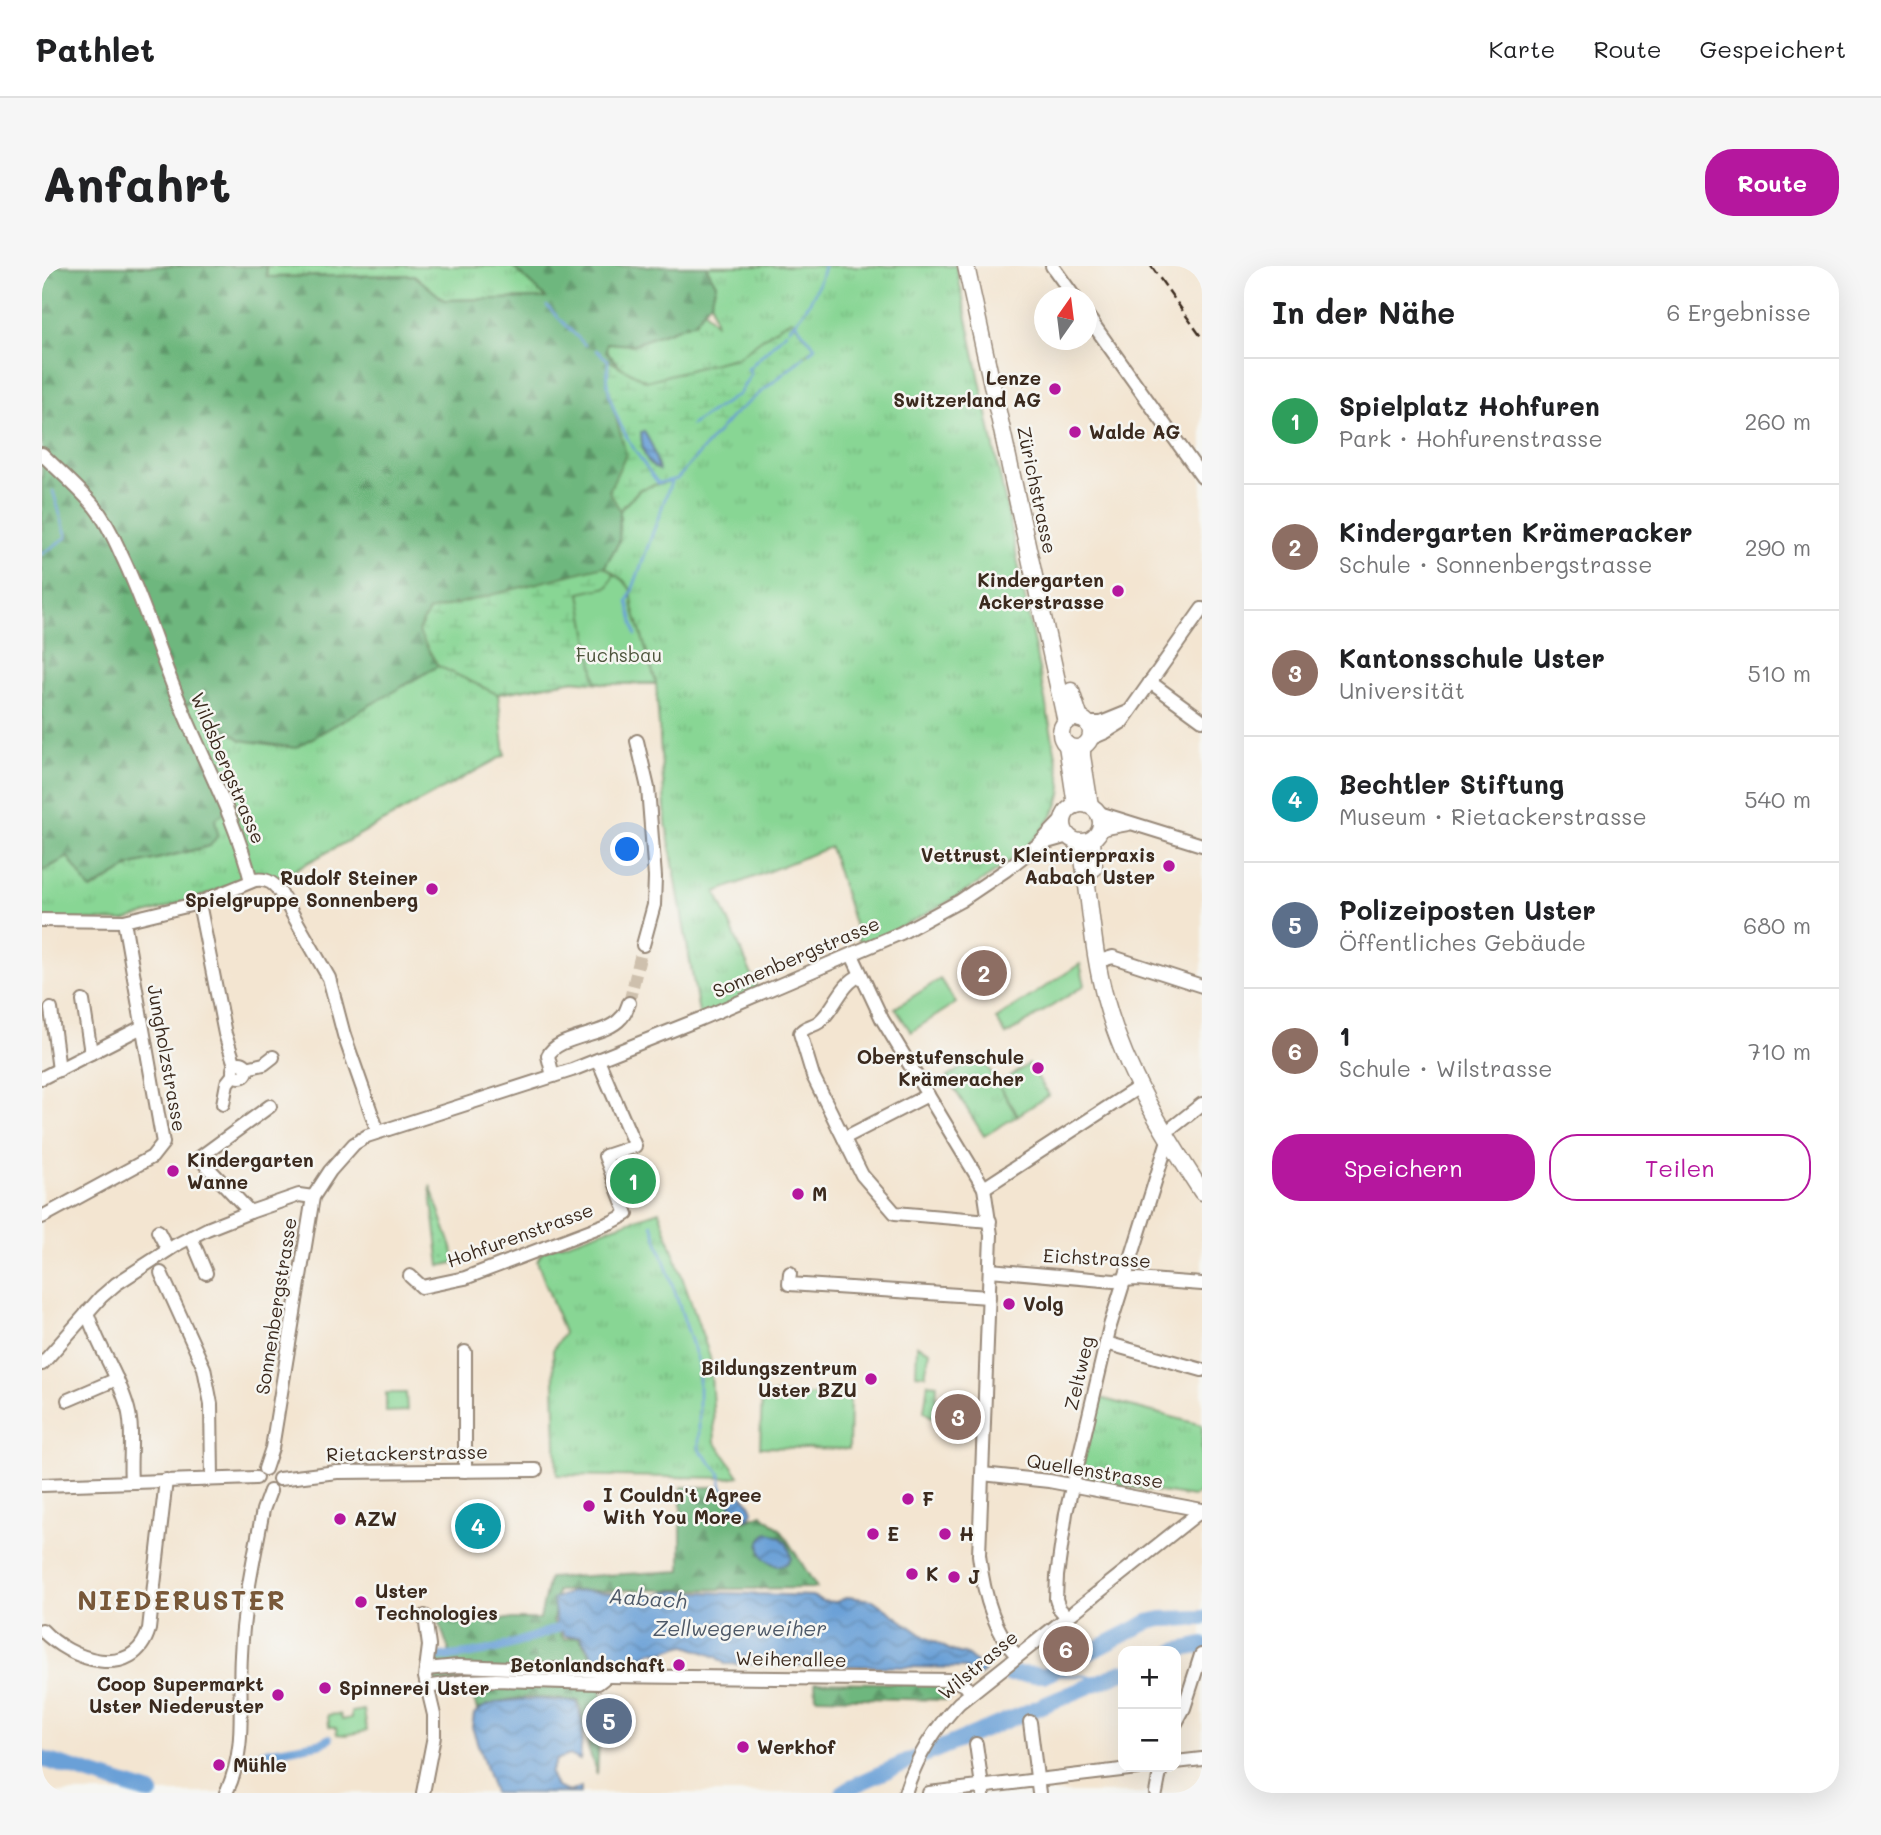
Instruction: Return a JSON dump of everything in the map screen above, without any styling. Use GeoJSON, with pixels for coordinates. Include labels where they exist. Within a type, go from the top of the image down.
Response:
{"type":"FeatureCollection","features":[{"type":"Feature","properties":{"kind":"main road","name":"Zürichstrasse"},"geometry":{"type":"LineString","coordinates":[[967,266],[1065,708],[1079,732]]}},
{"type":"Feature","properties":{"kind":"main road","name":"Zürichstrasse"},"geometry":{"type":"LineString","coordinates":[[975,266],[1075,706],[1097,964],[1105,1001],[1139,1087],[1170,1133],[1202,1172]]}},
{"type":"Feature","properties":{"kind":"main road"},"geometry":{"type":"LineString","coordinates":[[1063,818],[1067,811],[1086,825]]}},
{"type":"Feature","properties":{"kind":"main road","name":"Zürichstrasse"},"geometry":{"type":"LineString","coordinates":[[1086,825],[1106,959],[1123,1026],[1170,1133],[1202,1192]]}},
{"type":"Feature","properties":{"kind":"street"},"geometry":{"type":"LineString","coordinates":[[1052,266],[1067,287]]}},
{"type":"Feature","properties":{"kind":"street"},"geometry":{"type":"LineString","coordinates":[[1097,328],[1202,477]]}},
{"type":"Feature","properties":{"kind":"street","name":"Wildsbergstrasse"},"geometry":{"type":"LineString","coordinates":[[42,454],[96,509],[135,581],[181,706],[229,810],[251,881]]}},
{"type":"Feature","properties":{"kind":"street"},"geometry":{"type":"LineString","coordinates":[[1079,732],[1128,712],[1202,609]]}},
{"type":"Feature","properties":{"kind":"street"},"geometry":{"type":"LineString","coordinates":[[1150,682],[1202,720]]}},
{"type":"Feature","properties":{"kind":"street"},"geometry":{"type":"LineString","coordinates":[[637,741],[648,788],[655,877],[654,905],[643,946]]}},
{"type":"Feature","properties":{"kind":"street","name":"Sonnenbergstrasse"},"geometry":{"type":"LineString","coordinates":[[1040,844],[1063,818]]}},
{"type":"Feature","properties":{"kind":"street","name":"Sonnenbergstrasse"},"geometry":{"type":"LineString","coordinates":[[226,1793],[240,1746],[241,1654],[313,1197],[321,1182],[354,1144],[378,1132],[598,1060],[852,955],[901,933],[960,901],[1040,844],[1086,825],[1136,824],[1202,845]]}},
{"type":"Feature","properties":{"kind":"street"},"geometry":{"type":"LineString","coordinates":[[42,919],[124,920],[199,903],[251,881],[263,879],[277,887],[329,978],[344,1035],[378,1132]]}},
{"type":"Feature","properties":{"kind":"street"},"geometry":{"type":"LineString","coordinates":[[199,903],[225,1034],[238,1069]]}},
{"type":"Feature","properties":{"kind":"street","name":"Jungholzstrasse"},"geometry":{"type":"LineString","coordinates":[[42,1217],[152,1157],[163,1143],[124,920]]}},
{"type":"Feature","properties":{"kind":"street"},"geometry":{"type":"LineString","coordinates":[[852,955],[882,1018],[984,1188],[990,1221],[990,1270],[979,1555],[982,1585],[1007,1642],[1017,1656]]}},
{"type":"Feature","properties":{"kind":"street"},"geometry":{"type":"LineString","coordinates":[[1106,959],[1113,957],[1202,986]]}},
{"type":"Feature","properties":{"kind":"street"},"geometry":{"type":"LineString","coordinates":[[861,975],[849,981],[832,1007],[817,1023],[803,1028],[800,1033],[813,1076],[862,1175],[883,1203],[895,1213],[990,1221]]}},
{"type":"Feature","properties":{"kind":"street"},"geometry":{"type":"LineString","coordinates":[[83,1002],[91,1053]]}},
{"type":"Feature","properties":{"kind":"street"},"geometry":{"type":"LineString","coordinates":[[553,1076],[548,1056],[554,1047],[605,1029],[621,1018],[629,1003]]}},
{"type":"Feature","properties":{"kind":"street"},"geometry":{"type":"LineString","coordinates":[[51,1010],[59,1070]]}},
{"type":"Feature","properties":{"kind":"street"},"geometry":{"type":"LineString","coordinates":[[42,1078],[142,1027]]}},
{"type":"Feature","properties":{"kind":"street"},"geometry":{"type":"LineString","coordinates":[[223,1104],[228,1083],[238,1069],[264,1064],[273,1057]]}},
{"type":"Feature","properties":{"kind":"street","name":"Hohfurenstrasse"},"geometry":{"type":"LineString","coordinates":[[410,1276],[422,1287],[456,1280],[627,1214],[605,1156],[635,1146],[598,1060]]}},
{"type":"Feature","properties":{"kind":"street"},"geometry":{"type":"LineString","coordinates":[[984,1188],[1139,1087]]}},
{"type":"Feature","properties":{"kind":"street"},"geometry":{"type":"LineString","coordinates":[[844,1138],[928,1095]]}},
{"type":"Feature","properties":{"kind":"street"},"geometry":{"type":"LineString","coordinates":[[1170,1133],[1202,1104]]}},
{"type":"Feature","properties":{"kind":"street"},"geometry":{"type":"LineString","coordinates":[[250,1212],[199,1158],[270,1106]]}},
{"type":"Feature","properties":{"kind":"street","name":"Zeltweg"},"geometry":{"type":"LineString","coordinates":[[1067,1617],[1056,1600],[1066,1513],[1106,1343],[1170,1133]]}},
{"type":"Feature","properties":{"kind":"street"},"geometry":{"type":"LineString","coordinates":[[42,1364],[87,1312],[116,1284],[168,1250],[191,1237],[250,1212],[299,1195],[313,1197]]}},
{"type":"Feature","properties":{"kind":"street"},"geometry":{"type":"LineString","coordinates":[[158,1231],[168,1250]]}},
{"type":"Feature","properties":{"kind":"street"},"geometry":{"type":"LineString","coordinates":[[191,1237],[206,1273]]}},
{"type":"Feature","properties":{"kind":"street","name":"Eichstrasse"},"geometry":{"type":"LineString","coordinates":[[990,1270],[1202,1284]]}},
{"type":"Feature","properties":{"kind":"street"},"geometry":{"type":"LineString","coordinates":[[161,1273],[204,1368],[211,1404],[212,1478]]}},
{"type":"Feature","properties":{"kind":"street"},"geometry":{"type":"LineString","coordinates":[[790,1273],[789,1284],[989,1297]]}},
{"type":"Feature","properties":{"kind":"street"},"geometry":{"type":"LineString","coordinates":[[87,1312],[129,1412],[131,1481]]}},
{"type":"Feature","properties":{"kind":"street"},"geometry":{"type":"LineString","coordinates":[[1106,1343],[1202,1370]]}},
{"type":"Feature","properties":{"kind":"street"},"geometry":{"type":"LineString","coordinates":[[465,1352],[465,1471]]}},
{"type":"Feature","properties":{"kind":"street"},"geometry":{"type":"LineString","coordinates":[[68,1400],[117,1379]]}},
{"type":"Feature","properties":{"kind":"street","name":"Rietackerstrasse"},"geometry":{"type":"LineString","coordinates":[[42,1485],[212,1478],[267,1479],[337,1472],[536,1470]]}},
{"type":"Feature","properties":{"kind":"street","name":"Quellenstrasse"},"geometry":{"type":"LineString","coordinates":[[982,1474],[1074,1486],[1202,1510]]}},
{"type":"Feature","properties":{"kind":"street"},"geometry":{"type":"LineString","coordinates":[[42,1630],[64,1647],[102,1661],[119,1660],[139,1650],[149,1629],[166,1480]]}},
{"type":"Feature","properties":{"kind":"street","name":"Wilstrasse"},"geometry":{"type":"LineString","coordinates":[[905,1793],[912,1770],[925,1744],[946,1716],[971,1693],[1202,1510]]}},
{"type":"Feature","properties":{"kind":"street"},"geometry":{"type":"LineString","coordinates":[[423,1793],[434,1736],[434,1715],[426,1687],[429,1646],[425,1616]]}},
{"type":"Feature","properties":{"kind":"street"},"geometry":{"type":"LineString","coordinates":[[1181,1713],[1201,1655]]}},
{"type":"Feature","properties":{"kind":"street","name":"Weiherallee"},"geometry":{"type":"LineString","coordinates":[[426,1669],[458,1666],[596,1671],[607,1676],[953,1680],[965,1685],[971,1693]]}},
{"type":"Feature","properties":{"kind":"street","name":"Weiherallee"},"geometry":{"type":"LineString","coordinates":[[426,1687],[496,1680],[598,1684],[607,1676]]}},
{"type":"Feature","properties":{"kind":"street"},"geometry":{"type":"LineString","coordinates":[[1030,1722],[1039,1793]]}},
{"type":"Feature","properties":{"kind":"street"},"geometry":{"type":"LineString","coordinates":[[976,1744],[983,1790]]}},
{"type":"Feature","properties":{"kind":"street"},"geometry":{"type":"LineString","coordinates":[[1181,1761],[1202,1759]]}},
{"type":"Feature","properties":{"kind":"street"},"geometry":{"type":"LineString","coordinates":[[929,1793],[983,1790],[1037,1779],[1118,1770]]}},
{"type":"Feature","properties":{"kind":"street"},"geometry":{"type":"LineString","coordinates":[[1157,1793],[1160,1772]]}},
{"type":"Feature","properties":{"kind":"green space"},"geometry":{"type":"Polygon","coordinates":[[[42,266],[266,266],[267,277],[414,275],[444,300],[546,298],[512,266],[706,266],[716,284],[711,301],[695,322],[632,345],[607,343],[606,351],[624,371],[658,483],[640,489],[620,510],[619,542],[605,566],[614,574],[426,628],[438,666],[295,748],[241,740],[193,702],[182,706],[229,810],[215,819],[218,835],[210,846],[132,865],[90,890],[68,857],[42,871],[42,266]]]}},
{"type":"Feature","properties":{"kind":"green space"},"geometry":{"type":"Polygon","coordinates":[[[266,266],[512,266],[547,298],[444,300],[414,275],[267,277],[266,266]]]}},
{"type":"Feature","properties":{"kind":"green space"},"geometry":{"type":"Polygon","coordinates":[[[706,266],[956,266],[1062,786],[1055,811],[1037,836],[981,882],[915,920],[861,946],[830,847],[716,892],[760,994],[700,1019],[666,823],[656,684],[610,684],[574,680],[498,694],[505,755],[289,873],[276,877],[265,872],[253,873],[200,897],[124,921],[42,919],[42,871],[68,857],[91,890],[132,865],[191,851],[181,707],[193,702],[241,740],[604,566],[619,542],[620,510],[640,489],[658,483],[624,371],[606,351],[607,343],[695,322],[704,309],[716,325],[711,301],[716,284],[706,266]]]}},
{"type":"Feature","properties":{"kind":"green space"},"geometry":{"type":"Polygon","coordinates":[[[792,320],[815,347],[733,415],[677,479],[640,489],[620,510],[609,491],[626,454],[608,388],[608,360],[646,381],[738,357],[792,320]]]}},
{"type":"Feature","properties":{"kind":"green space"},"geometry":{"type":"Polygon","coordinates":[[[604,566],[631,590],[633,607],[656,683],[610,684],[574,680],[497,694],[438,666],[418,631],[429,611],[604,566]]]}},
{"type":"Feature","properties":{"kind":"green space","name":"Fuchsbau"},"geometry":{"type":"Polygon","coordinates":[[[614,574],[631,590],[633,607],[656,683],[596,682],[580,593],[608,587],[614,574]]]}},
{"type":"Feature","properties":{"kind":"green space"},"geometry":{"type":"Polygon","coordinates":[[[1080,964],[1085,985],[1006,1035],[996,1019],[1080,964]]]}},
{"type":"Feature","properties":{"kind":"green space"},"geometry":{"type":"Polygon","coordinates":[[[940,979],[956,1003],[911,1032],[895,1008],[940,979]]]}},
{"type":"Feature","properties":{"kind":"green space"},"geometry":{"type":"Polygon","coordinates":[[[981,1056],[1017,1116],[984,1136],[947,1077],[981,1056]]]}},
{"type":"Feature","properties":{"kind":"green space"},"geometry":{"type":"Polygon","coordinates":[[[1029,1064],[1049,1095],[1018,1115],[998,1084],[1029,1064]]]}},
{"type":"Feature","properties":{"kind":"green space"},"geometry":{"type":"Polygon","coordinates":[[[430,1185],[457,1262],[440,1266],[430,1185]]]}},
{"type":"Feature","properties":{"kind":"green space"},"geometry":{"type":"Polygon","coordinates":[[[659,1211],[710,1357],[715,1442],[739,1476],[557,1475],[553,1350],[564,1333],[537,1261],[543,1251],[659,1211]]]}},
{"type":"Feature","properties":{"kind":"green space"},"geometry":{"type":"Polygon","coordinates":[[[917,1345],[930,1351],[925,1375],[916,1374],[917,1345]]]}},
{"type":"Feature","properties":{"kind":"green space"},"geometry":{"type":"Polygon","coordinates":[[[928,1383],[937,1384],[933,1418],[924,1411],[928,1383]]]}},
{"type":"Feature","properties":{"kind":"green space"},"geometry":{"type":"Polygon","coordinates":[[[386,1393],[406,1393],[407,1411],[386,1412],[386,1393]]]}},
{"type":"Feature","properties":{"kind":"green space"},"geometry":{"type":"Polygon","coordinates":[[[762,1394],[850,1396],[849,1449],[760,1447],[762,1394]]]}},
{"type":"Feature","properties":{"kind":"green space"},"geometry":{"type":"Polygon","coordinates":[[[1100,1398],[1202,1425],[1202,1491],[1193,1497],[1096,1482],[1081,1471],[1100,1398]]]}},
{"type":"Feature","properties":{"kind":"green space"},"geometry":{"type":"Polygon","coordinates":[[[681,1487],[720,1487],[735,1513],[745,1521],[762,1514],[781,1530],[817,1588],[557,1591],[553,1622],[564,1639],[579,1637],[603,1675],[597,1774],[589,1751],[579,1701],[514,1699],[477,1710],[466,1683],[436,1688],[435,1661],[452,1659],[438,1619],[540,1619],[549,1578],[681,1571],[681,1487]]]}},
{"type":"Feature","properties":{"kind":"green space"},"geometry":{"type":"Polygon","coordinates":[[[815,1682],[947,1684],[961,1688],[947,1700],[816,1697],[815,1682]]]}},
{"type":"Feature","properties":{"kind":"green space"},"geometry":{"type":"Polygon","coordinates":[[[364,1710],[367,1731],[337,1734],[336,1728],[329,1726],[328,1715],[340,1714],[342,1720],[351,1718],[351,1712],[364,1710]]]}},
{"type":"Feature","properties":{"kind":"water"},"geometry":{"type":"Polygon","coordinates":[[[644,431],[659,470],[650,463],[645,454],[641,433],[644,431]]]}},
{"type":"Feature","properties":{"kind":"water"},"geometry":{"type":"Polygon","coordinates":[[[726,1491],[736,1492],[746,1499],[753,1511],[748,1519],[732,1506],[725,1495],[726,1491]]]}},
{"type":"Feature","properties":{"kind":"water"},"geometry":{"type":"Polygon","coordinates":[[[768,1533],[781,1538],[787,1545],[791,1559],[786,1564],[777,1566],[763,1558],[760,1541],[768,1533]]]}},
{"type":"Feature","properties":{"kind":"water","name":"Zellwegerweiher"},"geometry":{"type":"Polygon","coordinates":[[[668,1591],[812,1596],[823,1601],[836,1602],[848,1597],[873,1600],[925,1637],[952,1651],[967,1655],[985,1671],[979,1677],[965,1668],[725,1664],[717,1657],[684,1645],[663,1652],[652,1651],[631,1664],[602,1664],[595,1659],[580,1636],[565,1636],[556,1623],[553,1599],[571,1592],[654,1597],[668,1591]]]}},
{"type":"Feature","properties":{"kind":"water"},"geometry":{"type":"Polygon","coordinates":[[[535,1699],[577,1702],[583,1727],[580,1760],[569,1755],[556,1760],[550,1773],[556,1787],[569,1792],[581,1787],[581,1793],[494,1793],[472,1727],[474,1714],[494,1703],[535,1699]]]}},
{"type":"Feature","properties":{"kind":"waterway"},"geometry":{"type":"LineString","coordinates":[[809,353],[815,347],[795,322],[813,296],[824,266]]}},
{"type":"Feature","properties":{"kind":"waterway"},"geometry":{"type":"LineString","coordinates":[[547,306],[585,345]]}},
{"type":"Feature","properties":{"kind":"waterway"},"geometry":{"type":"LineString","coordinates":[[789,329],[795,322]]}},
{"type":"Feature","properties":{"kind":"waterway"},"geometry":{"type":"LineString","coordinates":[[691,425],[739,394],[751,374],[748,369],[786,332]]}},
{"type":"Feature","properties":{"kind":"waterway"},"geometry":{"type":"LineString","coordinates":[[596,350],[608,360],[608,387],[621,426],[658,483],[677,479],[733,415],[805,356]]}},
{"type":"Feature","properties":{"kind":"waterway"},"geometry":{"type":"LineString","coordinates":[[636,635],[628,602],[671,482]]}},
{"type":"Feature","properties":{"kind":"waterway"},"geometry":{"type":"LineString","coordinates":[[42,554],[67,537],[53,491]]}},
{"type":"Feature","properties":{"kind":"waterway"},"geometry":{"type":"LineString","coordinates":[[652,1224],[699,1364],[699,1449],[720,1473],[722,1487],[726,1491]]}},
{"type":"Feature","properties":{"kind":"waterway"},"geometry":{"type":"LineString","coordinates":[[1007,1674],[1046,1675],[1148,1622],[1202,1618]]}},
{"type":"Feature","properties":{"kind":"waterway"},"geometry":{"type":"LineString","coordinates":[[438,1657],[500,1648],[558,1628]]}},
{"type":"Feature","properties":{"kind":"waterway","name":"Aabach"},"geometry":{"type":"LineString","coordinates":[[1181,1650],[1202,1645]]}},
{"type":"Feature","properties":{"kind":"waterway","name":"Aabach"},"geometry":{"type":"LineString","coordinates":[[842,1793],[900,1765],[1118,1674]]}},
{"type":"Feature","properties":{"kind":"waterway","name":"Aabach"},"geometry":{"type":"LineString","coordinates":[[1046,1675],[1086,1676],[1103,1681]]}},
{"type":"Feature","properties":{"kind":"waterway"},"geometry":{"type":"LineString","coordinates":[[263,1753],[321,1743],[329,1739]]}},
{"type":"Feature","properties":{"kind":"waterway","name":"Aabach"},"geometry":{"type":"LineString","coordinates":[[42,1759],[151,1793]]}},
{"type":"Feature","properties":{"kind":"tunnel"},"geometry":{"type":"LineString","coordinates":[[629,1003],[643,945]]}},
{"type":"Feature","properties":{"kind":"railway"},"geometry":{"type":"LineString","coordinates":[[1151,266],[1202,338]]}},
{"type":"Feature","properties":{"kind":"place","name":"Lenze Switzerland AG"},"geometry":{"type":"Point","coordinates":[1055,389]}},
{"type":"Feature","properties":{"kind":"place","name":"Walde AG"},"geometry":{"type":"Point","coordinates":[1075,432]}},
{"type":"Feature","properties":{"kind":"place","name":"Kindergarten Ackerstrasse"},"geometry":{"type":"Point","coordinates":[1118,591]}},
{"type":"Feature","properties":{"kind":"place","name":"Vettrust, Kleintierpraxis Aabach Uster"},"geometry":{"type":"Point","coordinates":[1169,866]}},
{"type":"Feature","properties":{"kind":"place","name":"Rudolf Steiner Spielgruppe Sonnenberg"},"geometry":{"type":"Point","coordinates":[432,889]}},
{"type":"Feature","properties":{"kind":"place","name":"Kindergarten Krämeracker"},"geometry":{"type":"Point","coordinates":[984,973]}},
{"type":"Feature","properties":{"kind":"place","name":"Oberstufenschule Krämeracher"},"geometry":{"type":"Point","coordinates":[1038,1068]}},
{"type":"Feature","properties":{"kind":"place","name":"Kindergarten Wanne"},"geometry":{"type":"Point","coordinates":[173,1171]}},
{"type":"Feature","properties":{"kind":"place","name":"Spielplatz Hohfuren"},"geometry":{"type":"Point","coordinates":[633,1181]}},
{"type":"Feature","properties":{"kind":"place","name":"M"},"geometry":{"type":"Point","coordinates":[798,1194]}},
{"type":"Feature","properties":{"kind":"place","name":"Volg"},"geometry":{"type":"Point","coordinates":[1009,1304]}},
{"type":"Feature","properties":{"kind":"place","name":"Bildungszentrum Uster BZU"},"geometry":{"type":"Point","coordinates":[871,1379]}},
{"type":"Feature","properties":{"kind":"place","name":"Kantonsschule Uster"},"geometry":{"type":"Point","coordinates":[958,1417]}},
{"type":"Feature","properties":{"kind":"place","name":"F"},"geometry":{"type":"Point","coordinates":[908,1499]}},
{"type":"Feature","properties":{"kind":"place","name":"I Couldn't Agree With You More"},"geometry":{"type":"Point","coordinates":[589,1506]}},
{"type":"Feature","properties":{"kind":"place","name":"AZW"},"geometry":{"type":"Point","coordinates":[340,1519]}},
{"type":"Feature","properties":{"kind":"place","name":"Bechtler Stiftung"},"geometry":{"type":"Point","coordinates":[478,1526]}},
{"type":"Feature","properties":{"kind":"place","name":"E"},"geometry":{"type":"Point","coordinates":[873,1534]}},
{"type":"Feature","properties":{"kind":"place","name":"H"},"geometry":{"type":"Point","coordinates":[945,1534]}},
{"type":"Feature","properties":{"kind":"place","name":"K"},"geometry":{"type":"Point","coordinates":[912,1574]}},
{"type":"Feature","properties":{"kind":"place","name":"J"},"geometry":{"type":"Point","coordinates":[954,1577]}},
{"type":"Feature","properties":{"kind":"place","name":"Uster Technologies"},"geometry":{"type":"Point","coordinates":[361,1602]}},
{"type":"Feature","properties":{"kind":"place","name":"1"},"geometry":{"type":"Point","coordinates":[1066,1649]}},
{"type":"Feature","properties":{"kind":"place","name":"Betonlandschaft"},"geometry":{"type":"Point","coordinates":[679,1665]}},
{"type":"Feature","properties":{"kind":"place","name":"Spinnerei Uster"},"geometry":{"type":"Point","coordinates":[325,1688]}},
{"type":"Feature","properties":{"kind":"place","name":"Coop Supermarkt Uster Niederuster"},"geometry":{"type":"Point","coordinates":[278,1695]}},
{"type":"Feature","properties":{"kind":"place","name":"Polizeiposten Uster"},"geometry":{"type":"Point","coordinates":[609,1721]}},
{"type":"Feature","properties":{"kind":"place","name":"Werkhof"},"geometry":{"type":"Point","coordinates":[743,1747]}},
{"type":"Feature","properties":{"kind":"place","name":"Mühle"},"geometry":{"type":"Point","coordinates":[219,1765]}},
{"type":"Feature","properties":{"kind":"district","name":"NIEDERUSTER"},"geometry":{"type":"Point","coordinates":[182,1601]}}]}
